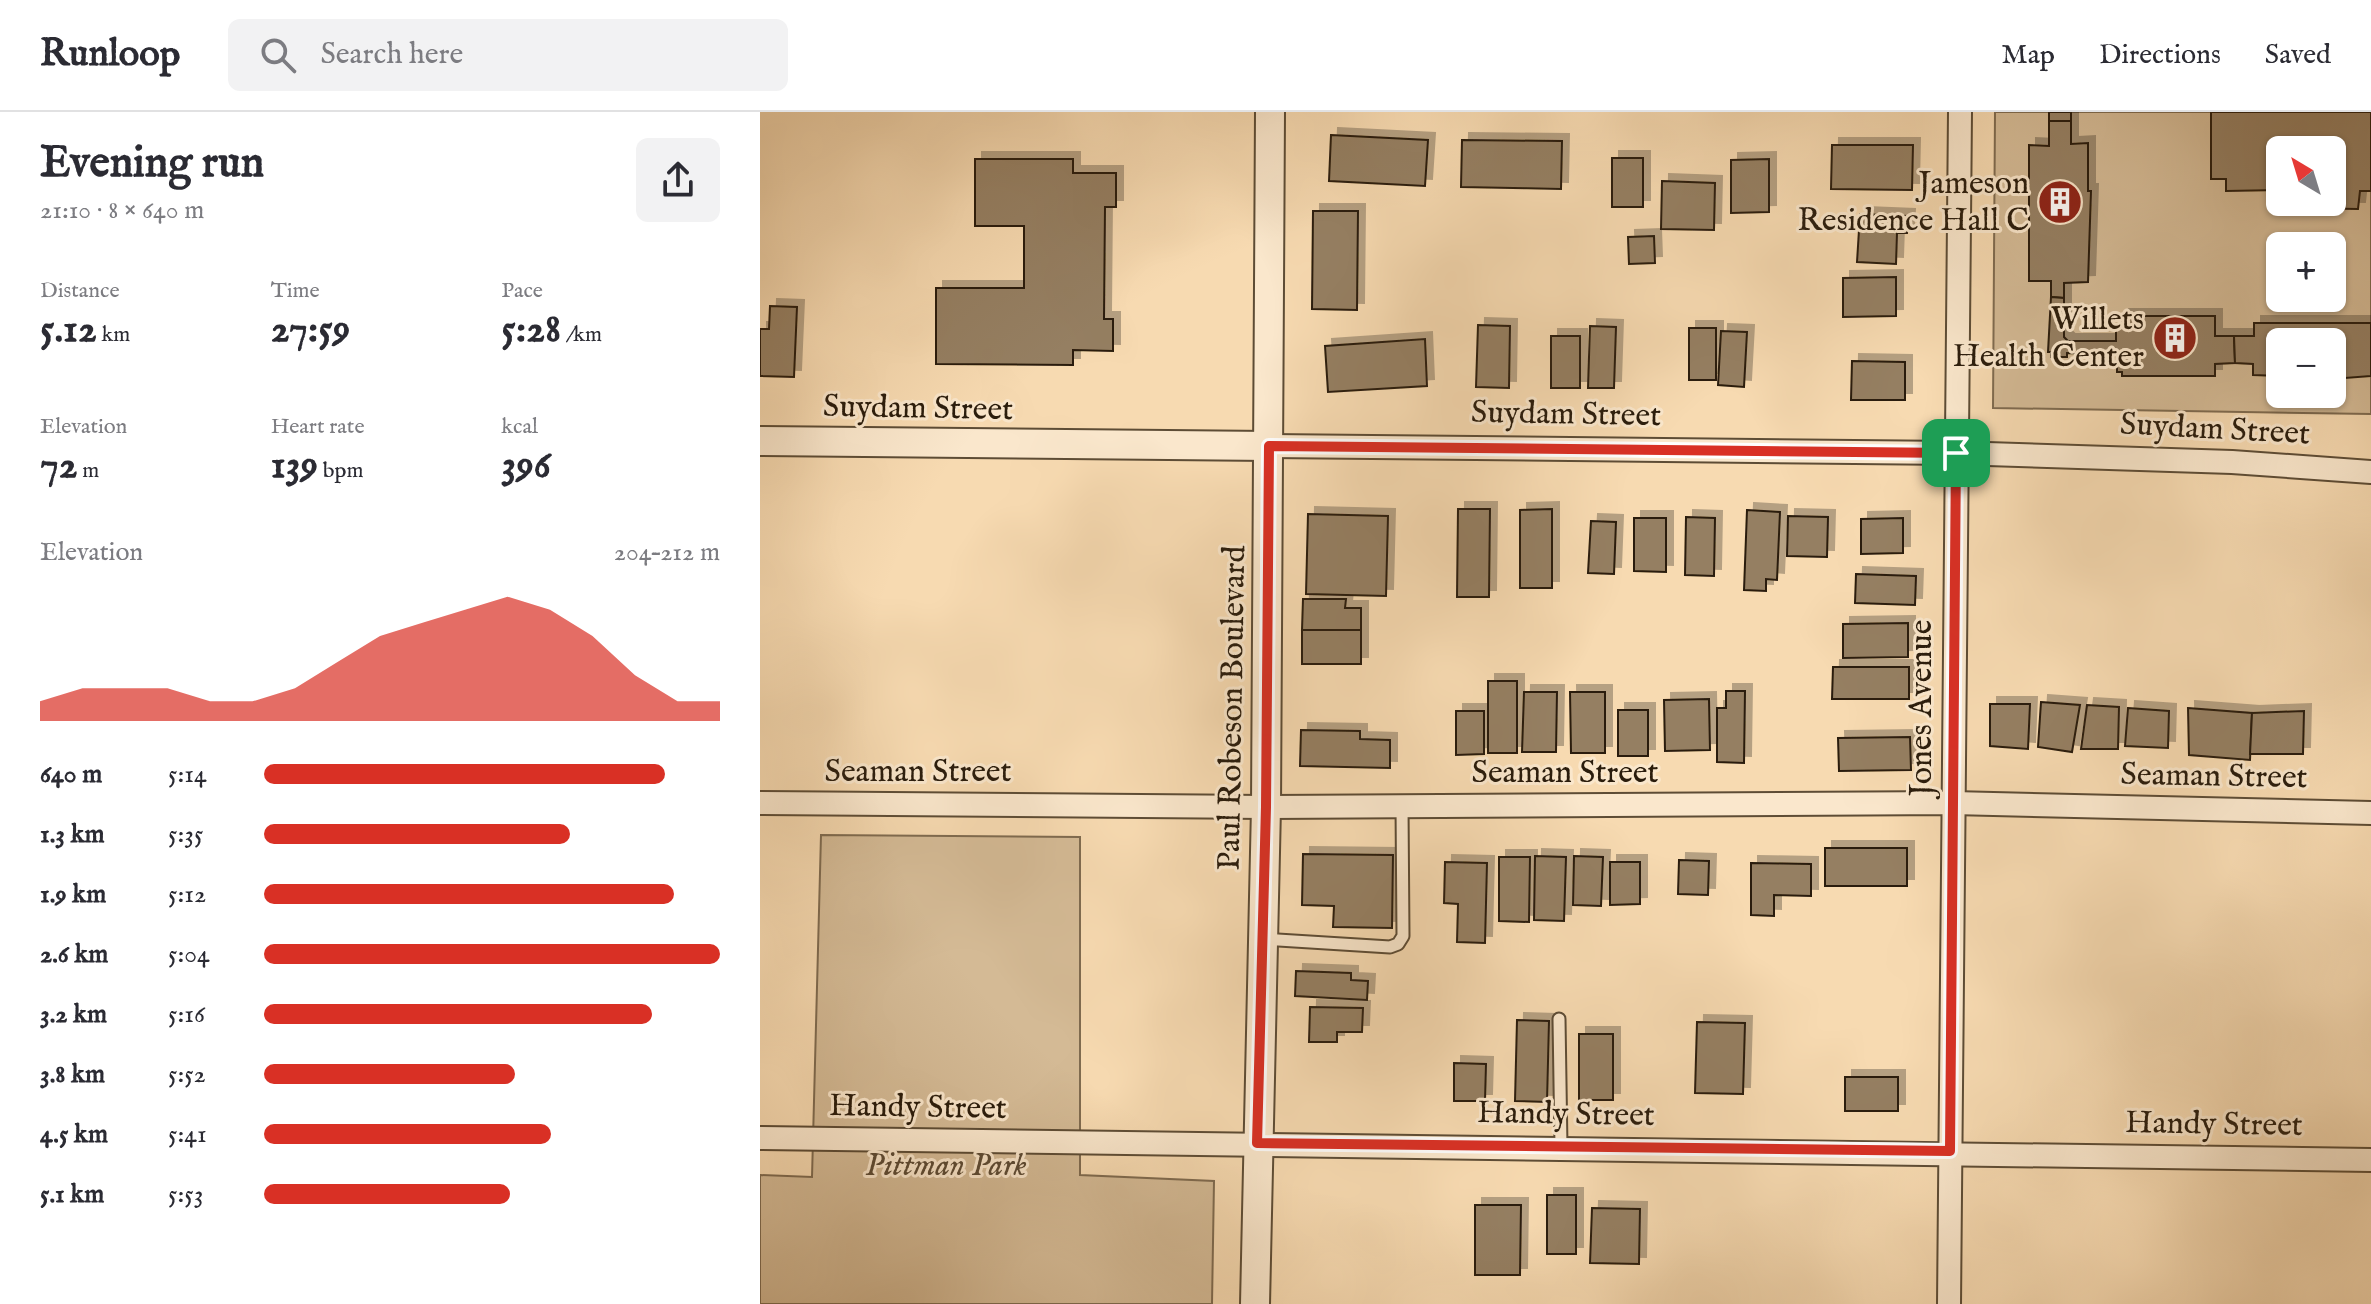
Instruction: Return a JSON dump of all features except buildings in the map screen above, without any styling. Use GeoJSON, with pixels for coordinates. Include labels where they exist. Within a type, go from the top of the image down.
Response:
{"type":"FeatureCollection","features":[{"type":"Feature","properties":{"kind":"street","name":"Paul Robeson Boulevard"},"geometry":{"type":"LineString","coordinates":[[1255,1304],[1266,807],[1270,112]]}},
{"type":"Feature","properties":{"kind":"street","name":"Jones Avenue"},"geometry":{"type":"LineString","coordinates":[[1949,1304],[1960,112]]}},
{"type":"Feature","properties":{"kind":"street","name":"Suydam Street"},"geometry":{"type":"LineString","coordinates":[[760,441],[1956,453],[2232,462],[2371,472]]}},
{"type":"Feature","properties":{"kind":"street","name":"Seaman Street"},"geometry":{"type":"LineString","coordinates":[[760,803],[1266,807],[1953,803],[2371,813]]}},
{"type":"Feature","properties":{"kind":"street","name":"Handy Street"},"geometry":{"type":"LineString","coordinates":[[760,1138],[1950,1151],[2371,1160]]}},
{"type":"Feature","properties":{"kind":"lane"},"geometry":{"type":"LineString","coordinates":[[1263,939],[1390,947],[1398,944],[1403,936],[1402,806]]}},
{"type":"Feature","properties":{"kind":"lane"},"geometry":{"type":"LineString","coordinates":[[1559,1019],[1561,1147]]}},
{"type":"Feature","properties":{"kind":"green space"},"geometry":{"type":"Polygon","coordinates":[[[1995,112],[2371,112],[2371,414],[1993,408],[1995,112]]]}},
{"type":"Feature","properties":{"kind":"green space","name":"Pittman Park"},"geometry":{"type":"Polygon","coordinates":[[[821,835],[1080,837],[1080,1175],[1214,1181],[1212,1304],[760,1304],[760,1175],[812,1177],[821,835]]]}},
{"type":"Feature","properties":{"kind":"place","name":"Jameson Residence Hall C"},"geometry":{"type":"Point","coordinates":[2060,202]}},
{"type":"Feature","properties":{"kind":"place","name":"Willets Health Center"},"geometry":{"type":"Point","coordinates":[2175,338]}},
{"type":"Feature","properties":{"kind":"route"},"geometry":{"type":"LineString","coordinates":[[1269,446],[1956,453],[1950,1151],[1257,1143],[1266,807],[1269,446]]}}]}
